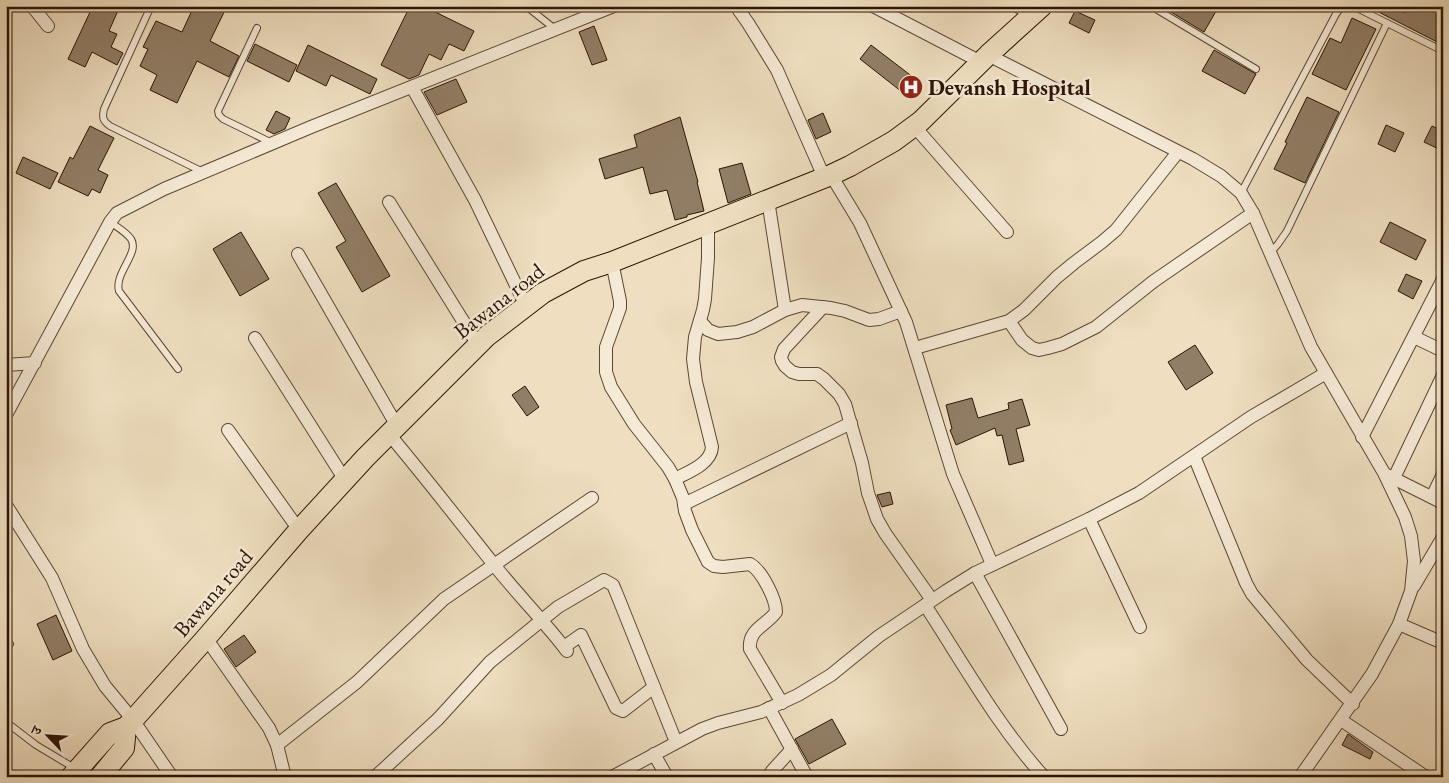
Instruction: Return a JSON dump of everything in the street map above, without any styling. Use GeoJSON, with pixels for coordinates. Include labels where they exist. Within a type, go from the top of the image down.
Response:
{"type":"FeatureCollection","features":[{"type":"Feature","properties":{"kind":"main road","name":"Bawana road"},"geometry":{"type":"LineString","coordinates":[[74,773],[110,733],[129,724],[299,530],[365,458],[487,336],[543,293],[584,271],[612,262],[828,176],[894,142],[914,126],[985,58],[1037,12]]}},
{"type":"Feature","properties":{"kind":"main road"},"geometry":{"type":"LineString","coordinates":[[100,777],[124,748],[129,724]]}},
{"type":"Feature","properties":{"kind":"street"},"geometry":{"type":"LineString","coordinates":[[32,6],[48,26]]}},
{"type":"Feature","properties":{"kind":"street"},"geometry":{"type":"LineString","coordinates":[[6,415],[117,212],[164,189],[614,6]]}},
{"type":"Feature","properties":{"kind":"street"},"geometry":{"type":"LineString","coordinates":[[736,6],[777,70],[828,176],[860,223],[901,311],[915,348],[953,474],[992,564]]}},
{"type":"Feature","properties":{"kind":"street"},"geometry":{"type":"LineString","coordinates":[[873,6],[1178,152],[1221,176],[1241,193],[1253,213],[1311,346],[1362,437],[1389,476],[1411,536],[1414,561],[1411,590]]}},
{"type":"Feature","properties":{"kind":"street"},"geometry":{"type":"LineString","coordinates":[[412,87],[476,200],[526,306]]}},
{"type":"Feature","properties":{"kind":"street"},"geometry":{"type":"LineString","coordinates":[[914,126],[1007,232]]}},
{"type":"Feature","properties":{"kind":"street"},"geometry":{"type":"LineString","coordinates":[[915,348],[1009,320],[1024,310],[1068,267],[1116,230],[1178,152]]}},
{"type":"Feature","properties":{"kind":"street"},"geometry":{"type":"LineString","coordinates":[[768,200],[785,310]]}},
{"type":"Feature","properties":{"kind":"street"},"geometry":{"type":"LineString","coordinates":[[389,202],[478,345]]}},
{"type":"Feature","properties":{"kind":"street"},"geometry":{"type":"LineString","coordinates":[[1009,320],[1022,340],[1032,348],[1039,350],[1062,344],[1096,327],[1154,281],[1253,213]]}},
{"type":"Feature","properties":{"kind":"street"},"geometry":{"type":"LineString","coordinates":[[675,479],[702,464],[712,452],[696,382],[693,359],[695,337],[703,310],[708,258],[708,223]]}},
{"type":"Feature","properties":{"kind":"street"},"geometry":{"type":"LineString","coordinates":[[298,254],[393,430],[446,503],[494,564],[566,649],[581,635],[616,708],[622,711],[654,687]]}},
{"type":"Feature","properties":{"kind":"street"},"geometry":{"type":"LineString","coordinates":[[612,262],[620,308],[606,347],[606,372],[612,387],[634,424],[659,455],[675,479],[680,489],[692,530],[708,562],[714,566],[723,567],[750,564],[758,570],[775,600],[776,612],[772,618],[752,634],[749,642],[750,649],[782,703]]}},
{"type":"Feature","properties":{"kind":"street"},"geometry":{"type":"LineString","coordinates":[[1362,437],[1443,279]]}},
{"type":"Feature","properties":{"kind":"street"},"geometry":{"type":"LineString","coordinates":[[700,320],[708,330],[718,334],[737,332],[753,327],[785,310],[802,306],[844,311],[869,320],[879,320],[901,311]]}},
{"type":"Feature","properties":{"kind":"street"},"geometry":{"type":"LineString","coordinates":[[823,307],[784,349],[781,357],[782,361],[792,372],[817,374],[824,378],[839,394],[845,404],[851,423],[868,493],[877,519],[1006,730],[1044,777]]}},
{"type":"Feature","properties":{"kind":"street"},"geometry":{"type":"LineString","coordinates":[[1414,337],[1443,351]]}},
{"type":"Feature","properties":{"kind":"street"},"geometry":{"type":"LineString","coordinates":[[255,338],[345,480]]}},
{"type":"Feature","properties":{"kind":"street"},"geometry":{"type":"LineString","coordinates":[[6,365],[35,362]]}},
{"type":"Feature","properties":{"kind":"street"},"geometry":{"type":"LineString","coordinates":[[612,777],[676,742],[718,723],[761,712],[798,695],[831,675],[879,636],[975,573],[1139,493],[1251,417],[1326,373]]}},
{"type":"Feature","properties":{"kind":"street"},"geometry":{"type":"LineString","coordinates":[[1389,476],[1443,375]]}},
{"type":"Feature","properties":{"kind":"street"},"geometry":{"type":"LineString","coordinates":[[684,504],[851,423]]}},
{"type":"Feature","properties":{"kind":"street"},"geometry":{"type":"LineString","coordinates":[[228,430],[299,530]]}},
{"type":"Feature","properties":{"kind":"street"},"geometry":{"type":"LineString","coordinates":[[1194,456],[1252,594],[1307,660],[1353,704]]}},
{"type":"Feature","properties":{"kind":"street"},"geometry":{"type":"LineString","coordinates":[[1389,476],[1437,500],[1443,474]]}},
{"type":"Feature","properties":{"kind":"street"},"geometry":{"type":"LineString","coordinates":[[277,745],[357,682],[436,606],[494,564],[592,498]]}},
{"type":"Feature","properties":{"kind":"street"},"geometry":{"type":"LineString","coordinates":[[6,505],[52,578],[83,649],[105,686],[129,724],[172,777]]}},
{"type":"Feature","properties":{"kind":"street"},"geometry":{"type":"LineString","coordinates":[[1089,519],[1140,627]]}},
{"type":"Feature","properties":{"kind":"street"},"geometry":{"type":"LineString","coordinates":[[1300,777],[1353,704],[1372,674],[1399,624],[1411,590],[1443,537]]}},
{"type":"Feature","properties":{"kind":"street"},"geometry":{"type":"LineString","coordinates":[[975,573],[1061,728]]}},
{"type":"Feature","properties":{"kind":"street"},"geometry":{"type":"LineString","coordinates":[[375,777],[445,713],[490,662],[558,607],[604,580],[613,585],[676,742]]}},
{"type":"Feature","properties":{"kind":"street"},"geometry":{"type":"LineString","coordinates":[[1399,624],[1443,643]]}},
{"type":"Feature","properties":{"kind":"street"},"geometry":{"type":"LineString","coordinates":[[206,638],[269,728],[277,745],[285,777]]}},
{"type":"Feature","properties":{"kind":"street"},"geometry":{"type":"LineString","coordinates":[[769,708],[807,777]]}},
{"type":"Feature","properties":{"kind":"street"},"geometry":{"type":"LineString","coordinates":[[1341,720],[1426,777]]}},
{"type":"Feature","properties":{"kind":"street"},"geometry":{"type":"LineString","coordinates":[[769,777],[792,749]]}},
{"type":"Feature","properties":{"kind":"street"},"geometry":{"type":"LineString","coordinates":[[654,754],[667,777]]}},
{"type":"Feature","properties":{"kind":"lane"},"geometry":{"type":"LineString","coordinates":[[152,6],[102,116],[104,122],[110,126],[204,173]]}},
{"type":"Feature","properties":{"kind":"lane"},"geometry":{"type":"LineString","coordinates":[[526,6],[555,29]]}},
{"type":"Feature","properties":{"kind":"lane"},"geometry":{"type":"LineString","coordinates":[[1010,6],[1037,12]]}},
{"type":"Feature","properties":{"kind":"lane"},"geometry":{"type":"LineString","coordinates":[[1150,6],[1256,69]]}},
{"type":"Feature","properties":{"kind":"lane"},"geometry":{"type":"LineString","coordinates":[[1241,193],[1336,14],[1345,6]]}},
{"type":"Feature","properties":{"kind":"lane"},"geometry":{"type":"LineString","coordinates":[[1353,6],[1443,51]]}},
{"type":"Feature","properties":{"kind":"lane"},"geometry":{"type":"LineString","coordinates":[[1270,253],[1288,230],[1387,23]]}},
{"type":"Feature","properties":{"kind":"lane"},"geometry":{"type":"LineString","coordinates":[[257,28],[218,111],[223,119],[273,144]]}},
{"type":"Feature","properties":{"kind":"lane"},"geometry":{"type":"LineString","coordinates":[[110,222],[128,236],[134,245],[118,279],[119,291],[178,369]]}},
{"type":"Feature","properties":{"kind":"lane"},"geometry":{"type":"LineString","coordinates":[[6,722],[74,773]]}},
{"type":"Feature","properties":{"kind":"building"},"geometry":{"type":"Polygon","coordinates":[[[91,6],[120,6],[109,31],[117,34],[111,47],[123,53],[117,65],[92,52],[85,67],[68,59],[91,10],[91,6]]]}},
{"type":"Feature","properties":{"kind":"building"},"geometry":{"type":"Polygon","coordinates":[[[194,6],[227,6],[210,41],[239,56],[229,77],[197,61],[177,103],[150,90],[157,75],[140,66],[148,49],[143,47],[156,21],[182,32],[194,6]]]}},
{"type":"Feature","properties":{"kind":"building"},"geometry":{"type":"Polygon","coordinates":[[[410,6],[423,6],[474,31],[464,51],[449,44],[441,60],[429,54],[419,75],[409,79],[381,65],[410,6]]]}},
{"type":"Feature","properties":{"kind":"building"},"geometry":{"type":"Polygon","coordinates":[[[1161,6],[1219,6],[1204,32],[1161,6]]]}},
{"type":"Feature","properties":{"kind":"building"},"geometry":{"type":"Polygon","coordinates":[[[1367,6],[1393,6],[1405,13],[1408,6],[1443,6],[1443,45],[1367,6]]]}},
{"type":"Feature","properties":{"kind":"building"},"geometry":{"type":"Polygon","coordinates":[[[1075,11],[1095,20],[1089,33],[1069,23],[1075,11]]]}},
{"type":"Feature","properties":{"kind":"building"},"geometry":{"type":"Polygon","coordinates":[[[1352,18],[1376,29],[1346,90],[1312,74],[1330,38],[1341,43],[1352,18]]]}},
{"type":"Feature","properties":{"kind":"building"},"geometry":{"type":"Polygon","coordinates":[[[594,26],[607,60],[592,65],[579,32],[594,26]]]}},
{"type":"Feature","properties":{"kind":"building"},"geometry":{"type":"Polygon","coordinates":[[[255,44],[297,65],[289,82],[247,61],[255,44]]]}},
{"type":"Feature","properties":{"kind":"building"},"geometry":{"type":"Polygon","coordinates":[[[308,45],[377,79],[370,94],[331,75],[326,86],[296,71],[308,45]]]}},
{"type":"Feature","properties":{"kind":"building"},"geometry":{"type":"Polygon","coordinates":[[[871,45],[922,84],[911,99],[860,59],[871,45]]]}},
{"type":"Feature","properties":{"kind":"building"},"geometry":{"type":"Polygon","coordinates":[[[1214,50],[1256,74],[1245,94],[1202,71],[1214,50]]]}},
{"type":"Feature","properties":{"kind":"building"},"geometry":{"type":"Polygon","coordinates":[[[456,79],[467,102],[437,115],[424,92],[456,79]]]}},
{"type":"Feature","properties":{"kind":"building"},"geometry":{"type":"Polygon","coordinates":[[[1307,97],[1339,112],[1305,183],[1274,169],[1307,97]]]}},
{"type":"Feature","properties":{"kind":"building"},"geometry":{"type":"Polygon","coordinates":[[[276,111],[290,118],[285,129],[274,134],[266,130],[276,111]]]}},
{"type":"Feature","properties":{"kind":"building"},"geometry":{"type":"Polygon","coordinates":[[[823,113],[831,132],[816,139],[808,120],[823,113]]]}},
{"type":"Feature","properties":{"kind":"building"},"geometry":{"type":"Polygon","coordinates":[[[680,117],[704,211],[675,220],[667,190],[650,194],[643,167],[605,179],[599,159],[637,147],[634,135],[680,117]]]}},
{"type":"Feature","properties":{"kind":"building"},"geometry":{"type":"Polygon","coordinates":[[[1386,125],[1404,133],[1395,152],[1378,144],[1386,125]]]}},
{"type":"Feature","properties":{"kind":"building"},"geometry":{"type":"Polygon","coordinates":[[[90,126],[114,138],[98,170],[108,175],[100,193],[92,189],[88,196],[58,182],[70,157],[73,159],[90,126]]]}},
{"type":"Feature","properties":{"kind":"building"},"geometry":{"type":"Polygon","coordinates":[[[1432,126],[1443,131],[1443,151],[1424,142],[1432,126]]]}},
{"type":"Feature","properties":{"kind":"building"},"geometry":{"type":"Polygon","coordinates":[[[23,157],[58,173],[50,189],[16,173],[23,157]]]}},
{"type":"Feature","properties":{"kind":"building"},"geometry":{"type":"Polygon","coordinates":[[[742,163],[751,194],[728,203],[719,169],[742,163]]]}},
{"type":"Feature","properties":{"kind":"building"},"geometry":{"type":"Polygon","coordinates":[[[336,183],[390,276],[362,292],[336,247],[346,241],[318,193],[336,183]]]}},
{"type":"Feature","properties":{"kind":"building"},"geometry":{"type":"Polygon","coordinates":[[[1390,222],[1426,240],[1416,260],[1380,242],[1390,222]]]}},
{"type":"Feature","properties":{"kind":"building"},"geometry":{"type":"Polygon","coordinates":[[[241,232],[269,279],[240,296],[213,249],[241,232]]]}},
{"type":"Feature","properties":{"kind":"building"},"geometry":{"type":"Polygon","coordinates":[[[1406,274],[1422,281],[1413,299],[1398,291],[1406,274]]]}},
{"type":"Feature","properties":{"kind":"building"},"geometry":{"type":"Polygon","coordinates":[[[1195,345],[1213,373],[1186,390],[1168,362],[1195,345]]]}},
{"type":"Feature","properties":{"kind":"building"},"geometry":{"type":"Polygon","coordinates":[[[525,386],[539,407],[527,416],[512,395],[525,386]]]}},
{"type":"Feature","properties":{"kind":"building"},"geometry":{"type":"Polygon","coordinates":[[[972,398],[978,418],[1009,409],[1008,403],[1022,399],[1030,425],[1016,429],[1024,461],[1009,465],[1002,435],[997,436],[995,428],[956,445],[950,430],[952,429],[946,405],[972,398]]]}},
{"type":"Feature","properties":{"kind":"building"},"geometry":{"type":"Polygon","coordinates":[[[890,492],[893,504],[882,507],[877,495],[890,492]]]}},
{"type":"Feature","properties":{"kind":"building"},"geometry":{"type":"Polygon","coordinates":[[[56,615],[72,651],[53,660],[37,624],[56,615]]]}},
{"type":"Feature","properties":{"kind":"building"},"geometry":{"type":"Polygon","coordinates":[[[244,635],[256,652],[236,667],[224,649],[244,635]]]}},
{"type":"Feature","properties":{"kind":"building"},"geometry":{"type":"Polygon","coordinates":[[[832,719],[846,744],[809,764],[795,739],[832,719]]]}},
{"type":"Feature","properties":{"kind":"building"},"geometry":{"type":"Polygon","coordinates":[[[1348,734],[1373,752],[1370,759],[1342,745],[1348,734]]]}},
{"type":"Feature","properties":{"kind":"place","name":"Devansh Hospital"},"geometry":{"type":"Point","coordinates":[911,87]}}]}
